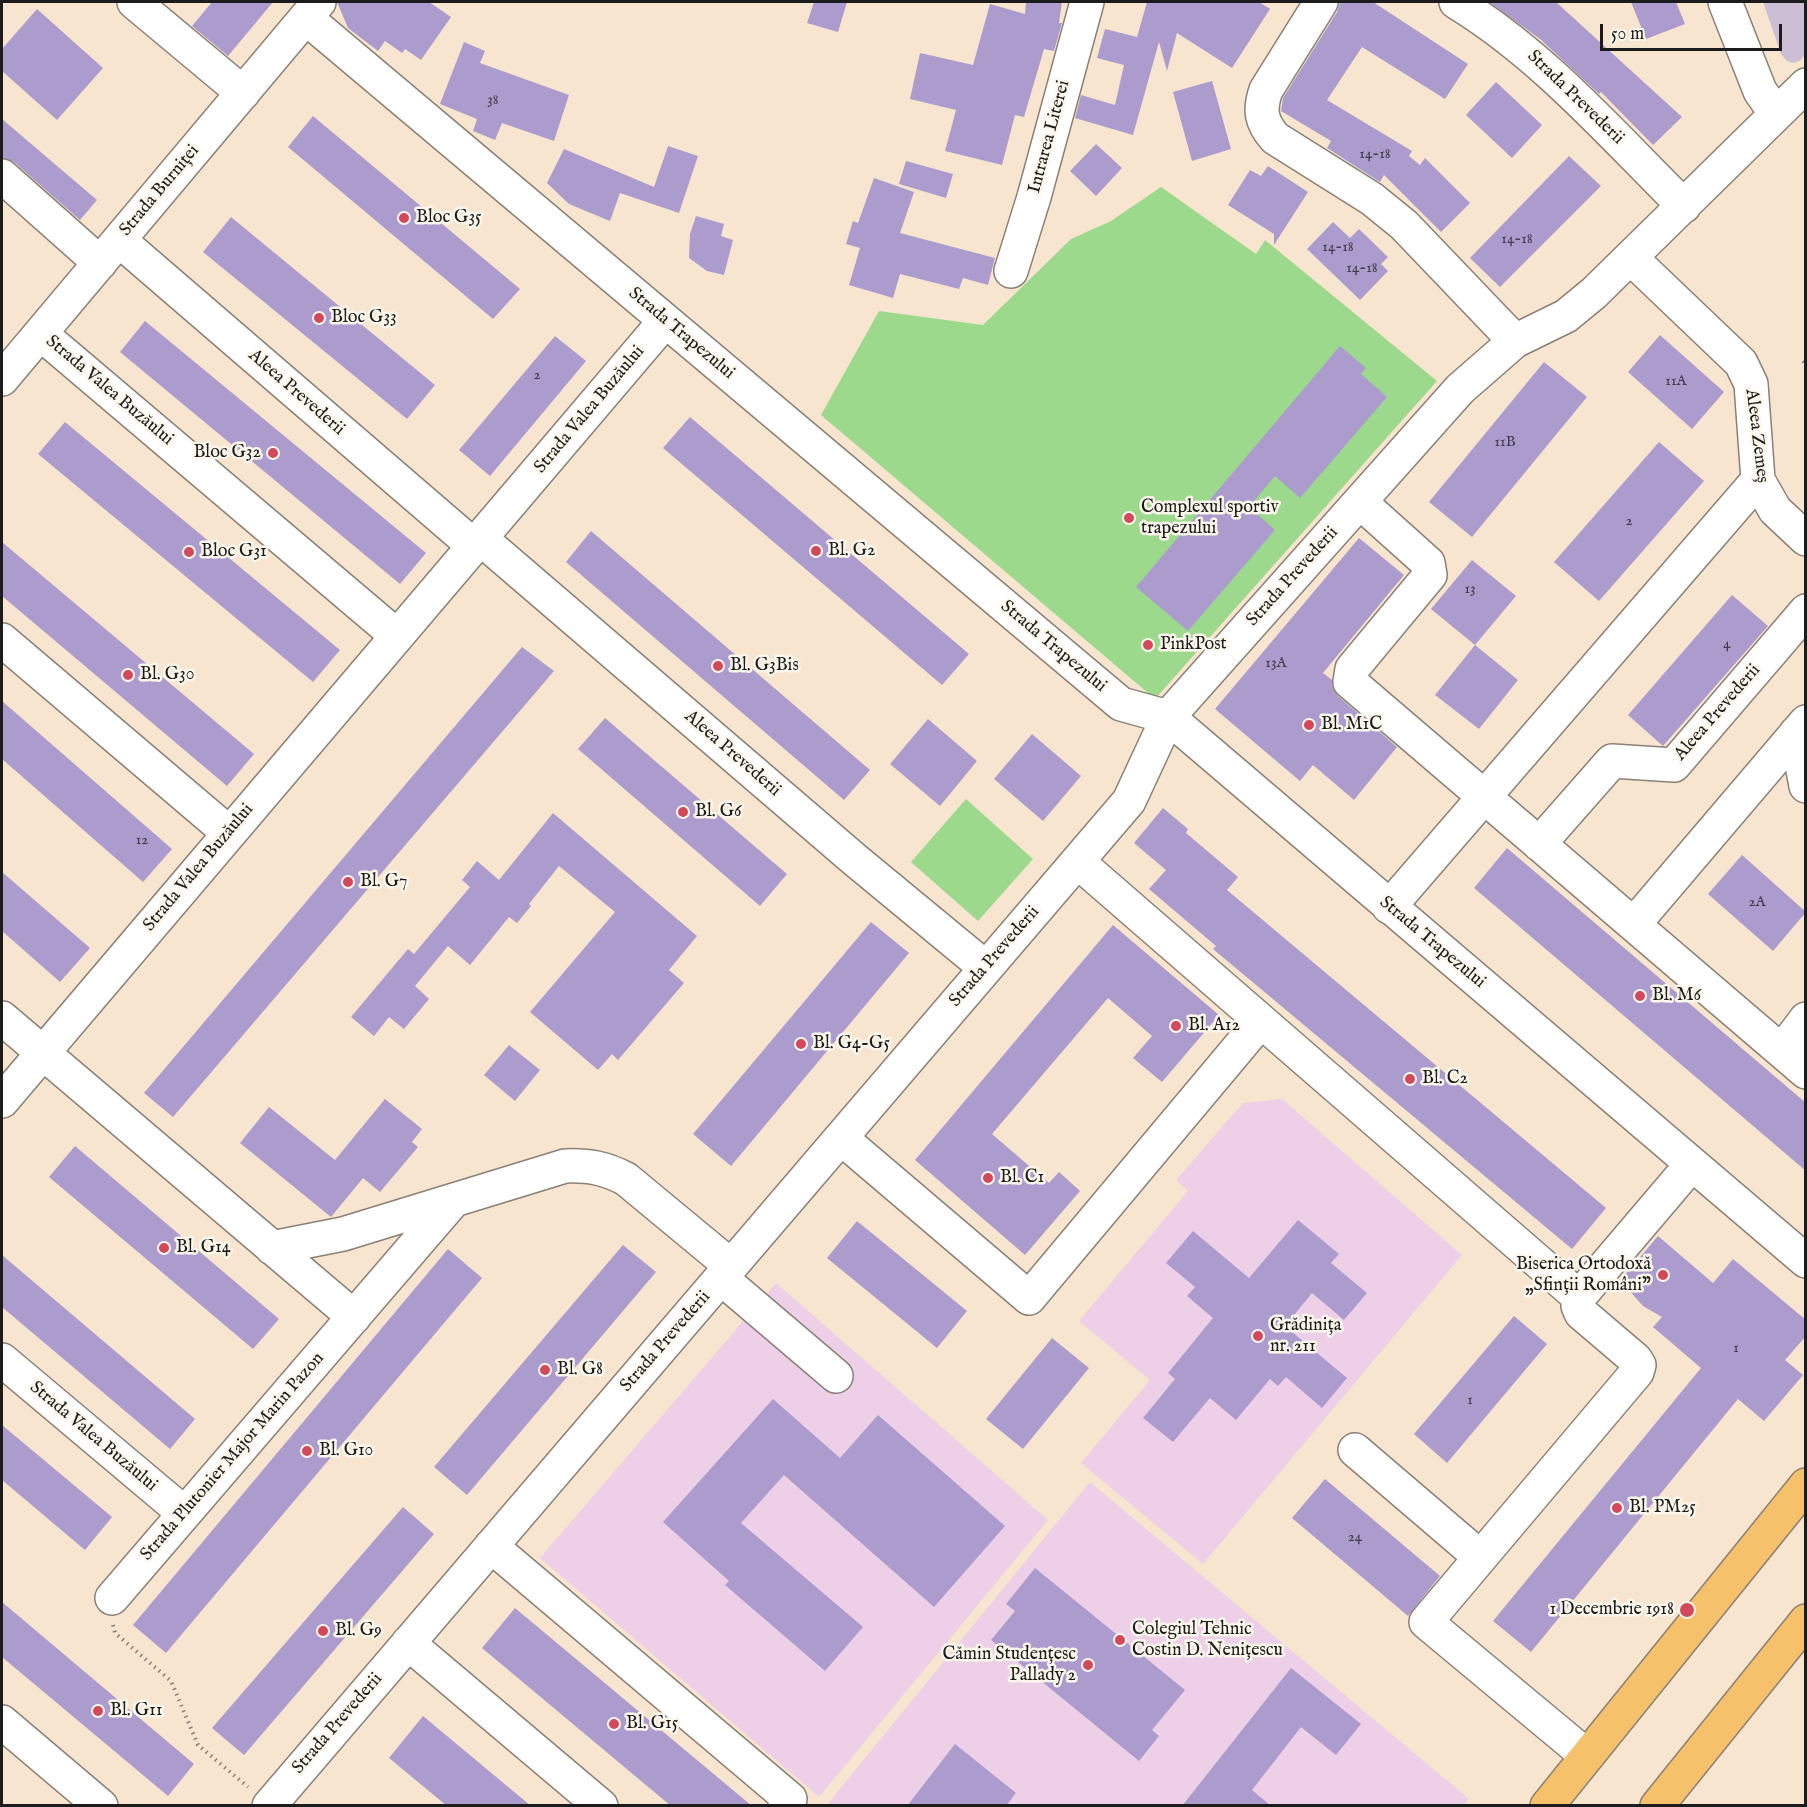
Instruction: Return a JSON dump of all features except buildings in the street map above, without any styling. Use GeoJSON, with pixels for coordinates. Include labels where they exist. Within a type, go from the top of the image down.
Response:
{"type":"FeatureCollection","features":[{"type":"Feature","properties":{"kind":"main road"},"geometry":{"type":"LineString","coordinates":[[1547,1806],[1806,1485]]}},
{"type":"Feature","properties":{"kind":"main road"},"geometry":{"type":"LineString","coordinates":[[1657,1806],[1806,1621]]}},
{"type":"Feature","properties":{"kind":"street"},"geometry":{"type":"LineString","coordinates":[[134,2],[243,93]]}},
{"type":"Feature","properties":{"kind":"street","name":"Intrarea Literei"},"geometry":{"type":"LineString","coordinates":[[1011,271],[1037,188],[1087,2]]}},
{"type":"Feature","properties":{"kind":"street"},"geometry":{"type":"LineString","coordinates":[[1321,2],[1266,90],[1261,104],[1262,117],[1275,138],[1372,199],[1404,225],[1515,341]]}},
{"type":"Feature","properties":{"kind":"street","name":"Strada Prevederii"},"geometry":{"type":"LineString","coordinates":[[1456,2],[1495,26],[1530,53],[1684,206]]}},
{"type":"Feature","properties":{"kind":"street"},"geometry":{"type":"LineString","coordinates":[[1725,2],[1760,91],[1776,114]]}},
{"type":"Feature","properties":{"kind":"street","name":"Strada Burniței"},"geometry":{"type":"LineString","coordinates":[[2,379],[313,10]]}},
{"type":"Feature","properties":{"kind":"street","name":"Strada Trapezului"},"geometry":{"type":"LineString","coordinates":[[313,10],[665,321],[1121,704],[1168,717],[1806,1261]]}},
{"type":"Feature","properties":{"kind":"street","name":"Strada Prevederii"},"geometry":{"type":"LineString","coordinates":[[271,1803],[1078,862],[1135,792],[1168,717],[1460,389],[1515,341],[1566,316],[1631,258],[1806,85]]}},
{"type":"Feature","properties":{"kind":"street","name":"Aleea Prevederii"},"geometry":{"type":"LineString","coordinates":[[2,176],[109,252],[477,542],[986,968]]}},
{"type":"Feature","properties":{"kind":"street","name":"Aleea Zemeș"},"geometry":{"type":"LineString","coordinates":[[1631,258],[1741,363],[1747,372],[1751,384],[1758,480],[1775,510],[1806,539]]}},
{"type":"Feature","properties":{"kind":"street","name":"Strada Valea Buzăului"},"geometry":{"type":"LineString","coordinates":[[2,1101],[665,321]]}},
{"type":"Feature","properties":{"kind":"street","name":"Strada Valea Buzăului"},"geometry":{"type":"LineString","coordinates":[[41,333],[397,636]]}},
{"type":"Feature","properties":{"kind":"street"},"geometry":{"type":"LineString","coordinates":[[1389,906],[1758,480]]}},
{"type":"Feature","properties":{"kind":"street"},"geometry":{"type":"LineString","coordinates":[[1360,502],[1428,563],[1430,575],[1352,669],[1350,682],[1794,1061],[1806,1018]]}},
{"type":"Feature","properties":{"kind":"street","name":"Aleea Prevederii"},"geometry":{"type":"LineString","coordinates":[[1539,844],[1612,761],[1674,765],[1806,611]]}},
{"type":"Feature","properties":{"kind":"street"},"geometry":{"type":"LineString","coordinates":[[2,640],[229,833]]}},
{"type":"Feature","properties":{"kind":"street"},"geometry":{"type":"LineString","coordinates":[[1634,924],[1801,728]]}},
{"type":"Feature","properties":{"kind":"street"},"geometry":{"type":"LineString","coordinates":[[1801,728],[1806,786]]}},
{"type":"Feature","properties":{"kind":"street"},"geometry":{"type":"LineString","coordinates":[[1078,862],[1579,1297]]}},
{"type":"Feature","properties":{"kind":"street"},"geometry":{"type":"LineString","coordinates":[[2,1018],[354,1317]]}},
{"type":"Feature","properties":{"kind":"street"},"geometry":{"type":"LineString","coordinates":[[841,1138],[1029,1298],[1261,1021]]}},
{"type":"Feature","properties":{"kind":"street"},"geometry":{"type":"LineString","coordinates":[[1587,1756],[1426,1622],[1637,1372],[1639,1365],[1635,1359],[1581,1313],[1578,1306],[1579,1297],[1692,1164]]}},
{"type":"Feature","properties":{"kind":"street"},"geometry":{"type":"LineString","coordinates":[[272,1248],[333,1236],[565,1166],[590,1165],[607,1169],[626,1179],[837,1376]]}},
{"type":"Feature","properties":{"kind":"street","name":"Strada Plutonier Major Marin Pazon"},"geometry":{"type":"LineString","coordinates":[[112,1598],[454,1200]]}},
{"type":"Feature","properties":{"kind":"street","name":"Strada Valea Buzăului"},"geometry":{"type":"LineString","coordinates":[[2,1360],[184,1513]]}},
{"type":"Feature","properties":{"kind":"street"},"geometry":{"type":"LineString","coordinates":[[1354,1450],[1480,1557]]}},
{"type":"Feature","properties":{"kind":"street"},"geometry":{"type":"LineString","coordinates":[[491,1546],[790,1799],[785,1806]]}},
{"type":"Feature","properties":{"kind":"street"},"geometry":{"type":"LineString","coordinates":[[408,1643],[601,1806]]}},
{"type":"Feature","properties":{"kind":"street"},"geometry":{"type":"LineString","coordinates":[[2,1722],[101,1806]]}},
{"type":"Feature","properties":{"kind":"path"},"geometry":{"type":"LineString","coordinates":[[112,1598],[110,1614],[115,1633],[171,1681],[198,1745],[271,1803]]}},
{"type":"Feature","properties":{"kind":"shaded area"},"geometry":{"type":"Polygon","coordinates":[[[1763,2],[1805,2],[1805,54],[1801,60],[1794,63],[1787,61],[1781,54],[1763,2]]]}},
{"type":"Feature","properties":{"kind":"shaded area"},"geometry":{"type":"Polygon","coordinates":[[[1282,1099],[1462,1255],[1203,1564],[1081,1463],[1150,1380],[1079,1321],[1188,1191],[1176,1180],[1243,1103],[1282,1099]]]}},
{"type":"Feature","properties":{"kind":"shaded area"},"geometry":{"type":"Polygon","coordinates":[[[776,1283],[1048,1520],[819,1797],[540,1558],[776,1283]]]}},
{"type":"Feature","properties":{"kind":"shaded area","name":"Colegiul Tehnic Costin D. Nenițescu"},"geometry":{"type":"Polygon","coordinates":[[[1090,1482],[1469,1799],[1463,1806],[826,1806],[1090,1482]]]}},
{"type":"Feature","properties":{"kind":"green space","name":"Complexul sportiv trapezului"},"geometry":{"type":"Polygon","coordinates":[[[1161,187],[1256,254],[1265,240],[1437,381],[1155,699],[821,415],[879,311],[983,325],[1071,239],[1111,221],[1161,187]]]}},
{"type":"Feature","properties":{"kind":"green space"},"geometry":{"type":"Polygon","coordinates":[[[966,799],[1033,859],[978,921],[911,862],[966,799]]]}},
{"type":"Feature","properties":{"kind":"place","name":"Bloc G35"},"geometry":{"type":"Point","coordinates":[404,218]}},
{"type":"Feature","properties":{"kind":"place","name":"Bloc G33"},"geometry":{"type":"Point","coordinates":[319,318]}},
{"type":"Feature","properties":{"kind":"place","name":"Bloc G32"},"geometry":{"type":"Point","coordinates":[273,453]}},
{"type":"Feature","properties":{"kind":"place","name":"Complexul sportiv trapezului"},"geometry":{"type":"Point","coordinates":[1129,518]}},
{"type":"Feature","properties":{"kind":"place","name":"Bl. G2"},"geometry":{"type":"Point","coordinates":[816,551]}},
{"type":"Feature","properties":{"kind":"place","name":"Bloc G31"},"geometry":{"type":"Point","coordinates":[189,552]}},
{"type":"Feature","properties":{"kind":"place","name":"PinkPost"},"geometry":{"type":"Point","coordinates":[1148,645]}},
{"type":"Feature","properties":{"kind":"place","name":"Bl. G3Bis"},"geometry":{"type":"Point","coordinates":[718,666]}},
{"type":"Feature","properties":{"kind":"place","name":"Bl. G30"},"geometry":{"type":"Point","coordinates":[128,675]}},
{"type":"Feature","properties":{"kind":"place","name":"Bl. M1C"},"geometry":{"type":"Point","coordinates":[1309,725]}},
{"type":"Feature","properties":{"kind":"place","name":"Bl. G6"},"geometry":{"type":"Point","coordinates":[683,812]}},
{"type":"Feature","properties":{"kind":"place","name":"Bl. G7"},"geometry":{"type":"Point","coordinates":[348,882]}},
{"type":"Feature","properties":{"kind":"place","name":"Bl. M6"},"geometry":{"type":"Point","coordinates":[1640,996]}},
{"type":"Feature","properties":{"kind":"place","name":"Bl. A12"},"geometry":{"type":"Point","coordinates":[1176,1026]}},
{"type":"Feature","properties":{"kind":"place","name":"Bl. G4-G5"},"geometry":{"type":"Point","coordinates":[801,1044]}},
{"type":"Feature","properties":{"kind":"place","name":"Bl. C2"},"geometry":{"type":"Point","coordinates":[1410,1079]}},
{"type":"Feature","properties":{"kind":"place","name":"Bl. C1"},"geometry":{"type":"Point","coordinates":[988,1178]}},
{"type":"Feature","properties":{"kind":"place","name":"Bl. G14"},"geometry":{"type":"Point","coordinates":[164,1248]}},
{"type":"Feature","properties":{"kind":"place","name":"Biserica Ortodoxă „Sfinții Români”"},"geometry":{"type":"Point","coordinates":[1663,1275]}},
{"type":"Feature","properties":{"kind":"place","name":"Grădinița nr. 211"},"geometry":{"type":"Point","coordinates":[1258,1336]}},
{"type":"Feature","properties":{"kind":"place","name":"Bl. G8"},"geometry":{"type":"Point","coordinates":[545,1370]}},
{"type":"Feature","properties":{"kind":"place","name":"Bl. G10"},"geometry":{"type":"Point","coordinates":[307,1451]}},
{"type":"Feature","properties":{"kind":"place","name":"Bl. PM25"},"geometry":{"type":"Point","coordinates":[1617,1508]}},
{"type":"Feature","properties":{"kind":"place","name":"1 Decembrie 1918"},"geometry":{"type":"Point","coordinates":[1687,1610]}},
{"type":"Feature","properties":{"kind":"place","name":"Bl. G9"},"geometry":{"type":"Point","coordinates":[323,1631]}},
{"type":"Feature","properties":{"kind":"place","name":"Colegiul Tehnic Costin D. Nenițescu"},"geometry":{"type":"Point","coordinates":[1120,1640]}},
{"type":"Feature","properties":{"kind":"place","name":"Cămin Studențesc Pallady 2"},"geometry":{"type":"Point","coordinates":[1088,1665]}},
{"type":"Feature","properties":{"kind":"place","name":"Bl. G11"},"geometry":{"type":"Point","coordinates":[98,1711]}},
{"type":"Feature","properties":{"kind":"place","name":"Bl. G15"},"geometry":{"type":"Point","coordinates":[614,1724]}}]}
